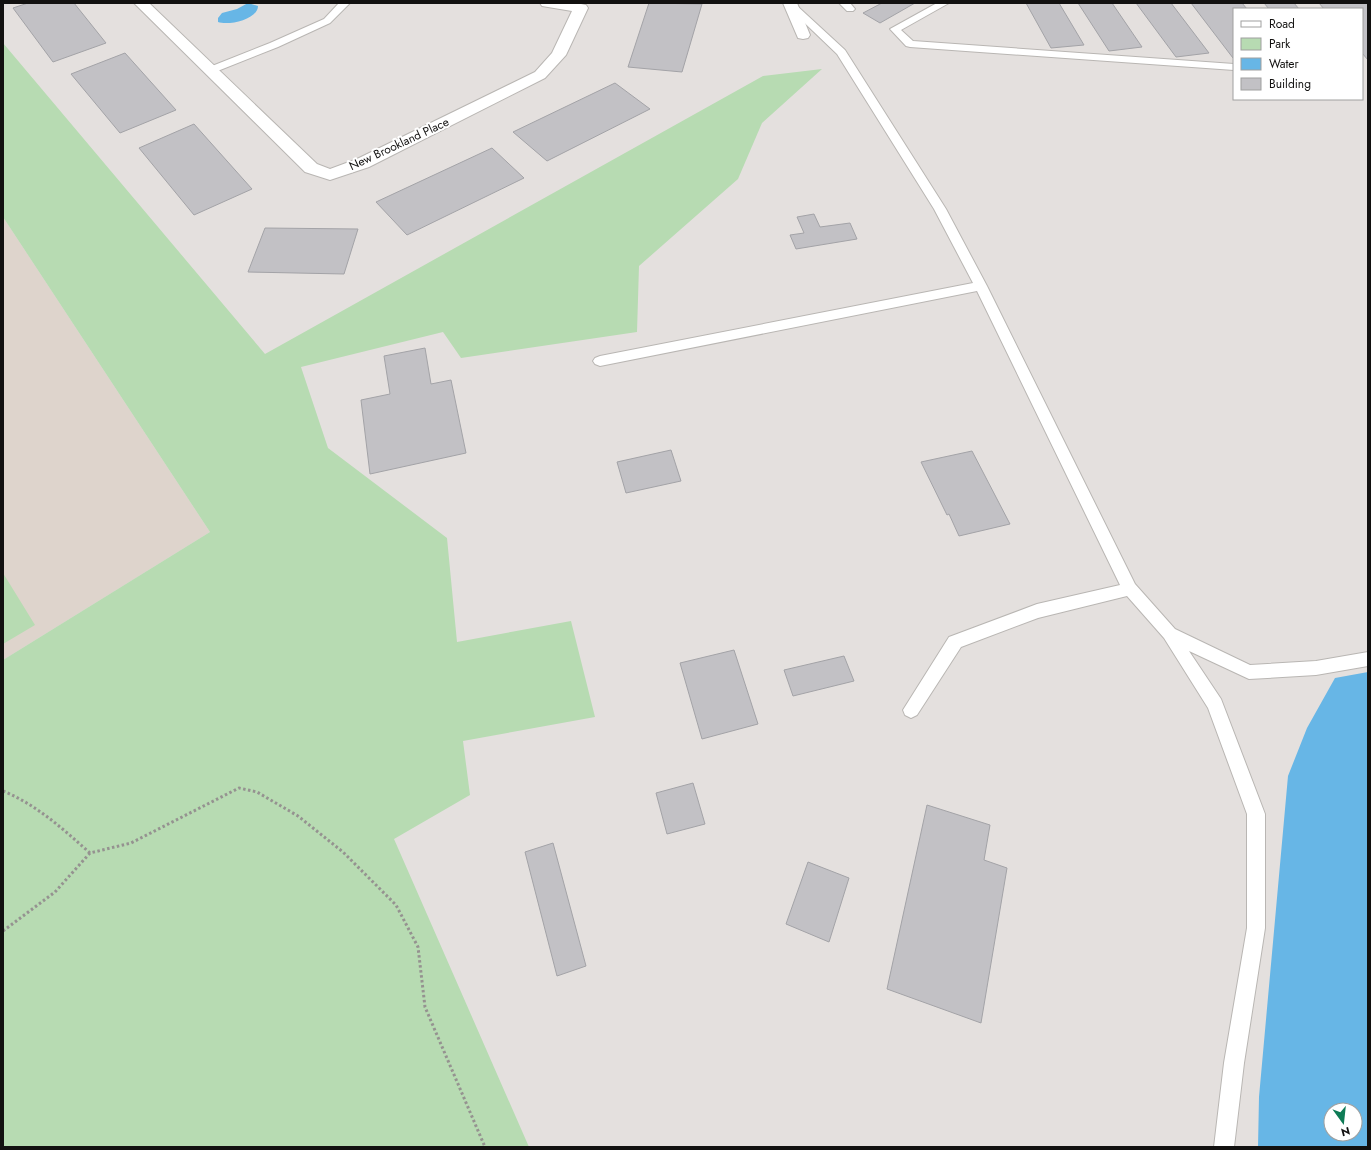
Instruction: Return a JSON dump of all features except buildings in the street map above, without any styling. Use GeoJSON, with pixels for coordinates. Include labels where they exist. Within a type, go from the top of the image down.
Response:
{"type":"FeatureCollection","features":[{"type":"Feature","properties":{"kind":"street","name":"New Brookland Place"},"geometry":{"type":"LineString","coordinates":[[141,3],[311,168],[330,175],[363,163],[540,75],[559,55],[586,5],[547,3]]}},
{"type":"Feature","properties":{"kind":"street"},"geometry":{"type":"LineString","coordinates":[[791,4],[803,35]]}},
{"type":"Feature","properties":{"kind":"lane"},"geometry":{"type":"LineString","coordinates":[[211,70],[274,45],[327,21],[345,3]]}},
{"type":"Feature","properties":{"kind":"lane"},"geometry":{"type":"LineString","coordinates":[[944,3],[895,29],[910,44],[1233,67]]}},
{"type":"Feature","properties":{"kind":"lane"},"geometry":{"type":"LineString","coordinates":[[791,4],[841,52],[940,209],[981,286],[1130,589],[1170,634],[1215,704],[1256,814],[1256,928],[1234,1063],[1224,1147]]}},
{"type":"Feature","properties":{"kind":"lane"},"geometry":{"type":"LineString","coordinates":[[600,361],[981,286]]}},
{"type":"Feature","properties":{"kind":"lane"},"geometry":{"type":"LineString","coordinates":[[911,710],[955,642],[1038,611],[1130,589]]}},
{"type":"Feature","properties":{"kind":"lane"},"geometry":{"type":"LineString","coordinates":[[1170,634],[1249,672],[1316,668],[1368,659]]}},
{"type":"Feature","properties":{"kind":"path"},"geometry":{"type":"LineString","coordinates":[[3,931],[55,892],[90,853],[132,842],[239,788],[257,792],[298,816],[344,852],[396,905],[418,947],[425,1007],[485,1147]]}},
{"type":"Feature","properties":{"kind":"path"},"geometry":{"type":"LineString","coordinates":[[3,791],[18,796],[56,824],[90,853]]}},
{"type":"Feature","properties":{"kind":"shaded area"},"geometry":{"type":"Polygon","coordinates":[[[3,217],[210,532],[3,660],[3,217]]]}},
{"type":"Feature","properties":{"kind":"green space"},"geometry":{"type":"Polygon","coordinates":[[[3,43],[265,354],[763,76],[822,69],[762,123],[738,179],[639,266],[637,332],[461,358],[443,332],[301,367],[328,448],[447,538],[457,642],[571,621],[595,717],[463,741],[470,795],[394,839],[529,1147],[3,1147],[3,660],[210,532],[3,217],[3,43]]]}},
{"type":"Feature","properties":{"kind":"green space"},"geometry":{"type":"Polygon","coordinates":[[[3,573],[35,625],[3,644],[3,573]]]}},
{"type":"Feature","properties":{"kind":"water"},"geometry":{"type":"Polygon","coordinates":[[[248,3],[258,6],[257,11],[253,15],[235,22],[218,22],[218,18],[222,13],[237,9],[248,3]]]}},
{"type":"Feature","properties":{"kind":"water"},"geometry":{"type":"Polygon","coordinates":[[[1368,672],[1368,1147],[1258,1147],[1259,1097],[1288,776],[1307,728],[1335,678],[1368,672]]]}}]}
